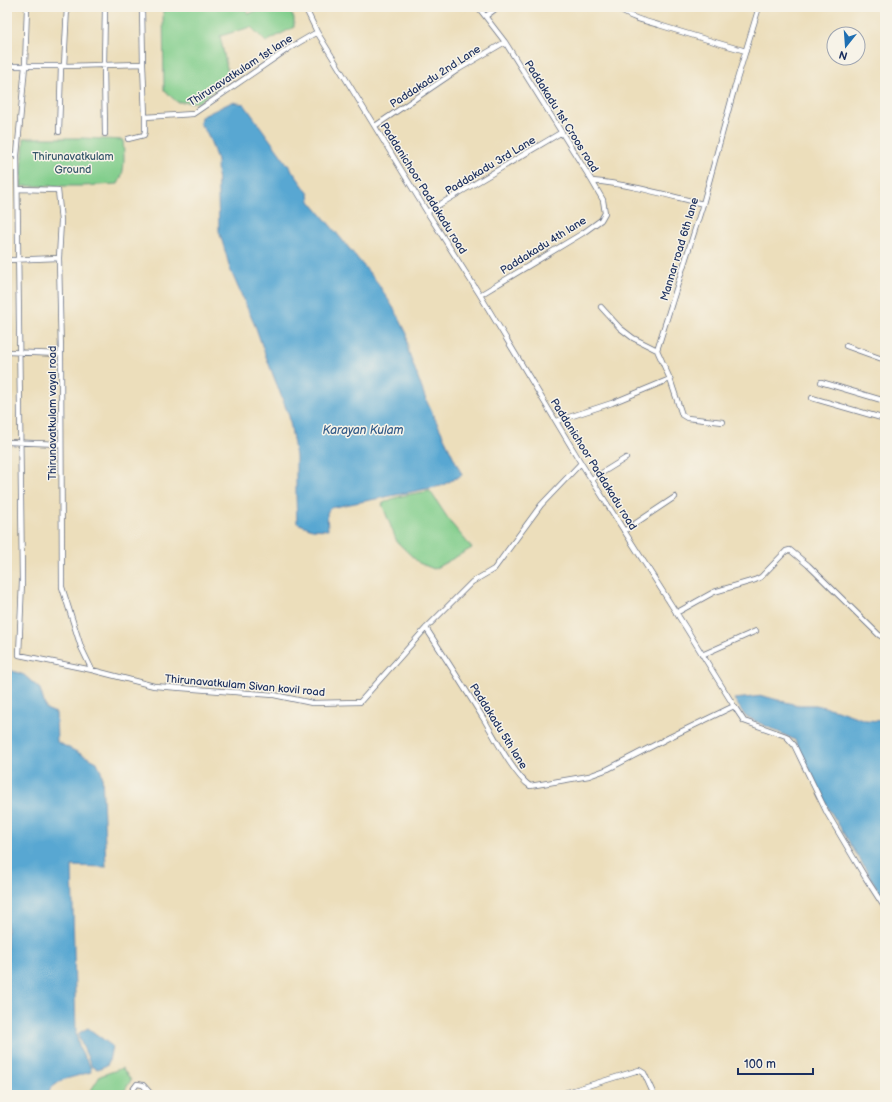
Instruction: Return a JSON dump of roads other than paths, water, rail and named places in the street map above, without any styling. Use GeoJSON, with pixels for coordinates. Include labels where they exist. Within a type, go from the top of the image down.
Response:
{"type":"FeatureCollection","features":[{"type":"Feature","properties":{"kind":"street","name":"Thirunavatkulam Sivan kovil road"},"geometry":{"type":"LineString","coordinates":[[27,7],[25,66],[18,155],[22,581],[20,655],[92,670],[154,686],[274,695],[312,703],[360,702],[426,628],[472,582],[494,569],[541,505],[581,463]]}},
{"type":"Feature","properties":{"kind":"street"},"geometry":{"type":"LineString","coordinates":[[58,132],[67,7]]}},
{"type":"Feature","properties":{"kind":"street"},"geometry":{"type":"LineString","coordinates":[[105,134],[104,65],[106,7]]}},
{"type":"Feature","properties":{"kind":"street"},"geometry":{"type":"LineString","coordinates":[[128,139],[144,135],[145,131],[142,7]]}},
{"type":"Feature","properties":{"kind":"street","name":"Paddanichoor Paddakadu road"},"geometry":{"type":"LineString","coordinates":[[305,7],[317,32],[427,212],[480,295],[581,463],[744,722],[786,736],[794,745],[827,813],[885,908]]}},
{"type":"Feature","properties":{"kind":"street","name":"Paddakadu 1st Croos road"},"geometry":{"type":"LineString","coordinates":[[478,7],[505,42],[592,181],[615,183],[645,189],[703,204]]}},
{"type":"Feature","properties":{"kind":"street"},"geometry":{"type":"LineString","coordinates":[[486,16],[498,7]]}},
{"type":"Feature","properties":{"kind":"street"},"geometry":{"type":"LineString","coordinates":[[544,7],[549,7]]}},
{"type":"Feature","properties":{"kind":"street"},"geometry":{"type":"LineString","coordinates":[[616,7],[631,16],[679,32],[746,51]]}},
{"type":"Feature","properties":{"kind":"street","name":"Mannar road 6th lane"},"geometry":{"type":"LineString","coordinates":[[658,350],[703,204],[735,86],[759,7]]}},
{"type":"Feature","properties":{"kind":"street","name":"Thirunavatkulam 1st lane"},"geometry":{"type":"LineString","coordinates":[[145,117],[194,114],[288,49],[317,32]]}},
{"type":"Feature","properties":{"kind":"street","name":"Paddakadu 2nd Lane"},"geometry":{"type":"LineString","coordinates":[[375,126],[460,69],[505,42]]}},
{"type":"Feature","properties":{"kind":"street"},"geometry":{"type":"LineString","coordinates":[[7,66],[143,64]]}},
{"type":"Feature","properties":{"kind":"street","name":"Paddakadu 3rd Lane"},"geometry":{"type":"LineString","coordinates":[[427,212],[562,132]]}},
{"type":"Feature","properties":{"kind":"street"},"geometry":{"type":"LineString","coordinates":[[7,155],[18,155]]}},
{"type":"Feature","properties":{"kind":"street","name":"Paddakadu 4th lane"},"geometry":{"type":"LineString","coordinates":[[480,295],[583,233],[601,220],[605,213],[603,200],[592,181]]}},
{"type":"Feature","properties":{"kind":"street","name":"Thirunavatkulam vayal road"},"geometry":{"type":"LineString","coordinates":[[18,189],[58,190],[62,221],[59,258],[62,354],[62,587],[81,646],[92,670]]}},
{"type":"Feature","properties":{"kind":"street"},"geometry":{"type":"LineString","coordinates":[[7,260],[59,258]]}},
{"type":"Feature","properties":{"kind":"street"},"geometry":{"type":"LineString","coordinates":[[601,307],[620,328],[633,338],[658,350],[670,379],[682,415],[687,418],[722,422]]}},
{"type":"Feature","properties":{"kind":"street"},"geometry":{"type":"LineString","coordinates":[[846,346],[885,360]]}},
{"type":"Feature","properties":{"kind":"street"},"geometry":{"type":"LineString","coordinates":[[7,352],[62,354]]}},
{"type":"Feature","properties":{"kind":"street"},"geometry":{"type":"LineString","coordinates":[[557,421],[612,403],[670,379]]}},
{"type":"Feature","properties":{"kind":"street"},"geometry":{"type":"LineString","coordinates":[[821,382],[885,401]]}},
{"type":"Feature","properties":{"kind":"street"},"geometry":{"type":"LineString","coordinates":[[812,398],[885,419]]}},
{"type":"Feature","properties":{"kind":"street"},"geometry":{"type":"LineString","coordinates":[[7,442],[61,444]]}},
{"type":"Feature","properties":{"kind":"street"},"geometry":{"type":"LineString","coordinates":[[592,479],[626,458]]}},
{"type":"Feature","properties":{"kind":"street"},"geometry":{"type":"LineString","coordinates":[[624,531],[675,497]]}},
{"type":"Feature","properties":{"kind":"street"},"geometry":{"type":"LineString","coordinates":[[676,613],[714,592],[755,580],[766,573],[786,551],[790,550],[808,565],[879,635],[885,638]]}},
{"type":"Feature","properties":{"kind":"street","name":"Paddakadu 5th lane"},"geometry":{"type":"LineString","coordinates":[[426,628],[513,767],[525,783],[530,786],[589,776],[608,769],[734,706]]}},
{"type":"Feature","properties":{"kind":"street"},"geometry":{"type":"LineString","coordinates":[[702,655],[756,631]]}},
{"type":"Feature","properties":{"kind":"street"},"geometry":{"type":"LineString","coordinates":[[558,1095],[639,1070],[644,1073],[654,1095]]}},
{"type":"Feature","properties":{"kind":"street"},"geometry":{"type":"LineString","coordinates":[[129,1095],[136,1084],[143,1085],[152,1095]]}},
{"type":"Feature","properties":{"kind":"water","name":"Karayan Kulam"},"geometry":{"type":"Polygon","coordinates":[[[232,102],[244,104],[309,194],[310,201],[377,282],[396,312],[407,334],[408,350],[426,400],[462,475],[441,486],[330,508],[327,513],[328,530],[312,529],[297,523],[296,457],[289,416],[256,328],[230,269],[219,231],[217,161],[207,133],[200,124],[201,117],[232,102]]]}},
{"type":"Feature","properties":{"kind":"water"},"geometry":{"type":"Polygon","coordinates":[[[7,669],[24,675],[40,689],[46,709],[56,713],[57,742],[97,762],[102,774],[106,867],[72,866],[76,1034],[80,1050],[90,1066],[91,1072],[62,1080],[50,1089],[48,1095],[7,1095],[7,669]]]}},
{"type":"Feature","properties":{"kind":"water"},"geometry":{"type":"Polygon","coordinates":[[[763,696],[797,705],[816,705],[837,710],[865,720],[885,721],[885,901],[829,809],[795,740],[745,716],[734,699],[763,696]]]}},
{"type":"Feature","properties":{"kind":"water"},"geometry":{"type":"Polygon","coordinates":[[[88,1028],[112,1046],[107,1065],[98,1069],[92,1067],[79,1038],[79,1033],[88,1028]]]}},
{"type":"Feature","properties":{"kind":"park label","name":"Thirunavatkulam Ground"},"geometry":{"type":"Point","coordinates":[73,162]}}]}
